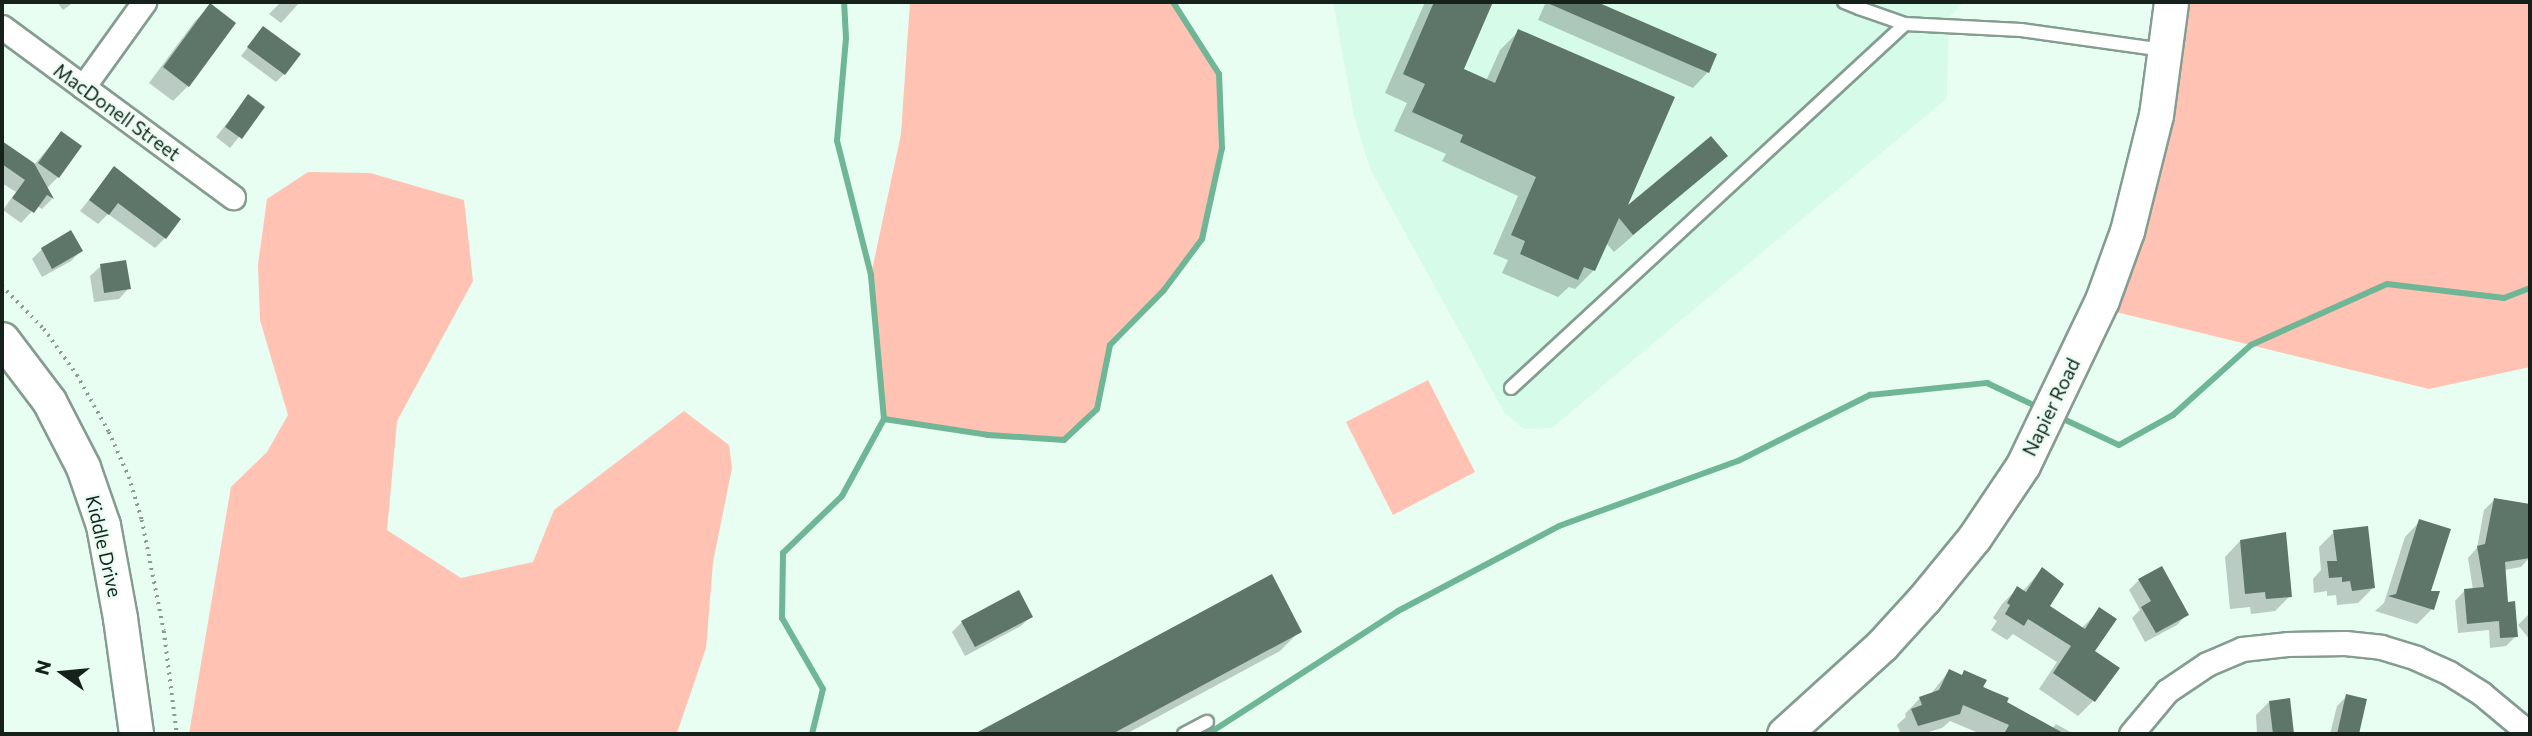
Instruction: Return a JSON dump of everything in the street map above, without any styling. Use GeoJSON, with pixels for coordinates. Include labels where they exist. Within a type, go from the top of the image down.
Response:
{"type":"FeatureCollection","features":[{"type":"Feature","properties":{"kind":"main road","name":"Napier Road"},"geometry":{"type":"LineString","coordinates":[[1784,734],[1882,645],[1924,599],[1974,538],[2023,465],[2102,300],[2127,231],[2144,172],[2166,50],[2171,2]]}},
{"type":"Feature","properties":{"kind":"main road","name":"Kiddle Drive"},"geometry":{"type":"LineString","coordinates":[[2,339],[49,401],[83,467],[103,525],[120,618],[136,734]]}},
{"type":"Feature","properties":{"kind":"street"},"geometry":{"type":"LineString","coordinates":[[83,88],[144,2]]}},
{"type":"Feature","properties":{"kind":"street","name":"MacDonell Street"},"geometry":{"type":"LineString","coordinates":[[2,27],[233,197]]}},
{"type":"Feature","properties":{"kind":"street"},"geometry":{"type":"LineString","coordinates":[[2131,734],[2167,691],[2207,664],[2242,649],[2287,644],[2345,643],[2416,657],[2449,673],[2482,694],[2530,734]]}},
{"type":"Feature","properties":{"kind":"lane"},"geometry":{"type":"LineString","coordinates":[[1844,2],[1860,5],[1905,24],[2021,30],[2166,50]]}},
{"type":"Feature","properties":{"kind":"lane"},"geometry":{"type":"LineString","coordinates":[[1511,388],[1905,24]]}},
{"type":"Feature","properties":{"kind":"lane"},"geometry":{"type":"LineString","coordinates":[[1184,734],[1207,722]]}},
{"type":"Feature","properties":{"kind":"shaded area"},"geometry":{"type":"Polygon","coordinates":[[[910,2],[1173,2],[1219,74],[1222,148],[1202,239],[1164,290],[1110,345],[1097,409],[1064,440],[988,435],[884,419],[871,275],[901,134],[910,2]]]}},
{"type":"Feature","properties":{"kind":"shaded area"},"geometry":{"type":"Polygon","coordinates":[[[1333,2],[1964,2],[1949,17],[1947,98],[1552,428],[1524,429],[1504,412],[1370,169],[1354,116],[1333,2]]]}},
{"type":"Feature","properties":{"kind":"shaded area"},"geometry":{"type":"Polygon","coordinates":[[[2169,2],[2530,2],[2530,367],[2429,389],[2104,309],[2169,2]]]}},
{"type":"Feature","properties":{"kind":"shaded area"},"geometry":{"type":"Polygon","coordinates":[[[308,172],[370,173],[464,200],[473,281],[397,421],[387,530],[461,578],[533,562],[554,510],[684,411],[729,445],[732,468],[713,562],[706,648],[677,733],[189,734],[231,487],[267,452],[288,415],[260,320],[258,265],[267,199],[308,172]]]}},
{"type":"Feature","properties":{"kind":"shaded area"},"geometry":{"type":"Polygon","coordinates":[[[1428,380],[1475,472],[1393,515],[1346,422],[1428,380]]]}},
{"type":"Feature","properties":{"kind":"building"},"geometry":{"type":"Polygon","coordinates":[[[1434,2],[1493,2],[1464,69],[1495,83],[1518,29],[1675,97],[1628,205],[1711,136],[1728,156],[1633,235],[1619,218],[1595,271],[1584,267],[1578,280],[1520,254],[1525,241],[1511,235],[1536,177],[1460,142],[1463,135],[1412,112],[1425,84],[1403,74],[1434,2]]]}},
{"type":"Feature","properties":{"kind":"building"},"geometry":{"type":"Polygon","coordinates":[[[1545,2],[1597,2],[1717,54],[1709,73],[1545,2]]]}},
{"type":"Feature","properties":{"kind":"building"},"geometry":{"type":"Polygon","coordinates":[[[210,3],[236,23],[189,87],[163,67],[210,3]]]}},
{"type":"Feature","properties":{"kind":"building"},"geometry":{"type":"Polygon","coordinates":[[[263,26],[301,54],[285,75],[247,47],[263,26]]]}},
{"type":"Feature","properties":{"kind":"building"},"geometry":{"type":"Polygon","coordinates":[[[248,94],[265,107],[242,139],[225,127],[248,94]]]}},
{"type":"Feature","properties":{"kind":"building"},"geometry":{"type":"Polygon","coordinates":[[[61,131],[82,146],[59,178],[38,163],[61,131]]]}},
{"type":"Feature","properties":{"kind":"building"},"geometry":{"type":"Polygon","coordinates":[[[2,141],[34,163],[54,199],[47,195],[34,213],[12,198],[25,180],[2,164],[2,141]]]}},
{"type":"Feature","properties":{"kind":"building"},"geometry":{"type":"Polygon","coordinates":[[[114,166],[181,219],[166,239],[118,203],[109,215],[89,200],[114,166]]]}},
{"type":"Feature","properties":{"kind":"building"},"geometry":{"type":"Polygon","coordinates":[[[71,230],[83,251],[52,269],[41,248],[71,230]]]}},
{"type":"Feature","properties":{"kind":"building"},"geometry":{"type":"Polygon","coordinates":[[[126,260],[131,289],[104,293],[100,264],[126,260]]]}},
{"type":"Feature","properties":{"kind":"building"},"geometry":{"type":"Polygon","coordinates":[[[2494,498],[2530,504],[2530,558],[2505,562],[2508,602],[2515,601],[2518,637],[2500,638],[2499,621],[2467,624],[2464,589],[2484,587],[2477,546],[2485,544],[2494,498]]]}},
{"type":"Feature","properties":{"kind":"building"},"geometry":{"type":"Polygon","coordinates":[[[2419,519],[2451,529],[2431,591],[2440,591],[2434,610],[2388,596],[2396,594],[2419,519]]]}},
{"type":"Feature","properties":{"kind":"building"},"geometry":{"type":"Polygon","coordinates":[[[2368,526],[2375,588],[2352,591],[2350,581],[2342,582],[2342,577],[2329,578],[2327,561],[2337,561],[2333,530],[2368,526]]]}},
{"type":"Feature","properties":{"kind":"building"},"geometry":{"type":"Polygon","coordinates":[[[2286,532],[2292,597],[2266,599],[2265,592],[2245,594],[2240,540],[2286,532]]]}},
{"type":"Feature","properties":{"kind":"building"},"geometry":{"type":"Polygon","coordinates":[[[2162,566],[2189,615],[2156,633],[2141,607],[2151,601],[2138,579],[2162,566]]]}},
{"type":"Feature","properties":{"kind":"building"},"geometry":{"type":"Polygon","coordinates":[[[2042,567],[2064,584],[2050,606],[2085,629],[2099,607],[2117,619],[2095,651],[2120,668],[2095,702],[2053,673],[2071,646],[2028,619],[2024,626],[2005,614],[2010,605],[2007,603],[2017,586],[2026,592],[2042,567]]]}},
{"type":"Feature","properties":{"kind":"building"},"geometry":{"type":"Polygon","coordinates":[[[1272,574],[1302,632],[1112,734],[974,734],[1272,574]]]}},
{"type":"Feature","properties":{"kind":"building"},"geometry":{"type":"Polygon","coordinates":[[[1019,590],[1033,617],[975,647],[961,621],[1019,590]]]}},
{"type":"Feature","properties":{"kind":"building"},"geometry":{"type":"Polygon","coordinates":[[[1949,669],[1962,675],[1964,670],[1987,680],[1983,687],[2009,698],[2007,702],[2065,734],[2004,734],[2009,725],[1963,705],[1960,714],[1918,726],[1911,709],[1922,705],[1919,697],[1939,690],[1949,669]]]}},
{"type":"Feature","properties":{"kind":"building"},"geometry":{"type":"Polygon","coordinates":[[[2346,694],[2367,699],[2359,734],[2337,734],[2346,694]]]}},
{"type":"Feature","properties":{"kind":"building"},"geometry":{"type":"Polygon","coordinates":[[[2290,698],[2294,734],[2273,734],[2269,701],[2290,698]]]}},
{"type":"Feature","properties":{"kind":"waterway"},"geometry":{"type":"LineString","coordinates":[[812,734],[823,689],[782,618],[783,553],[842,496],[884,419],[871,275],[837,141],[846,38],[844,2]]}},
{"type":"Feature","properties":{"kind":"waterway"},"geometry":{"type":"LineString","coordinates":[[884,419],[988,435],[1064,440],[1097,409],[1110,345],[1164,290],[1202,239],[1222,148],[1219,74],[1173,2]]}},
{"type":"Feature","properties":{"kind":"waterway"},"geometry":{"type":"LineString","coordinates":[[2057,416],[2119,445],[2173,415],[2251,345],[2387,284],[2504,298],[2530,288]]}},
{"type":"Feature","properties":{"kind":"waterway"},"geometry":{"type":"LineString","coordinates":[[1208,734],[1398,611],[1559,526],[1738,461],[1870,395],[1987,383],[2040,408]]}}]}
